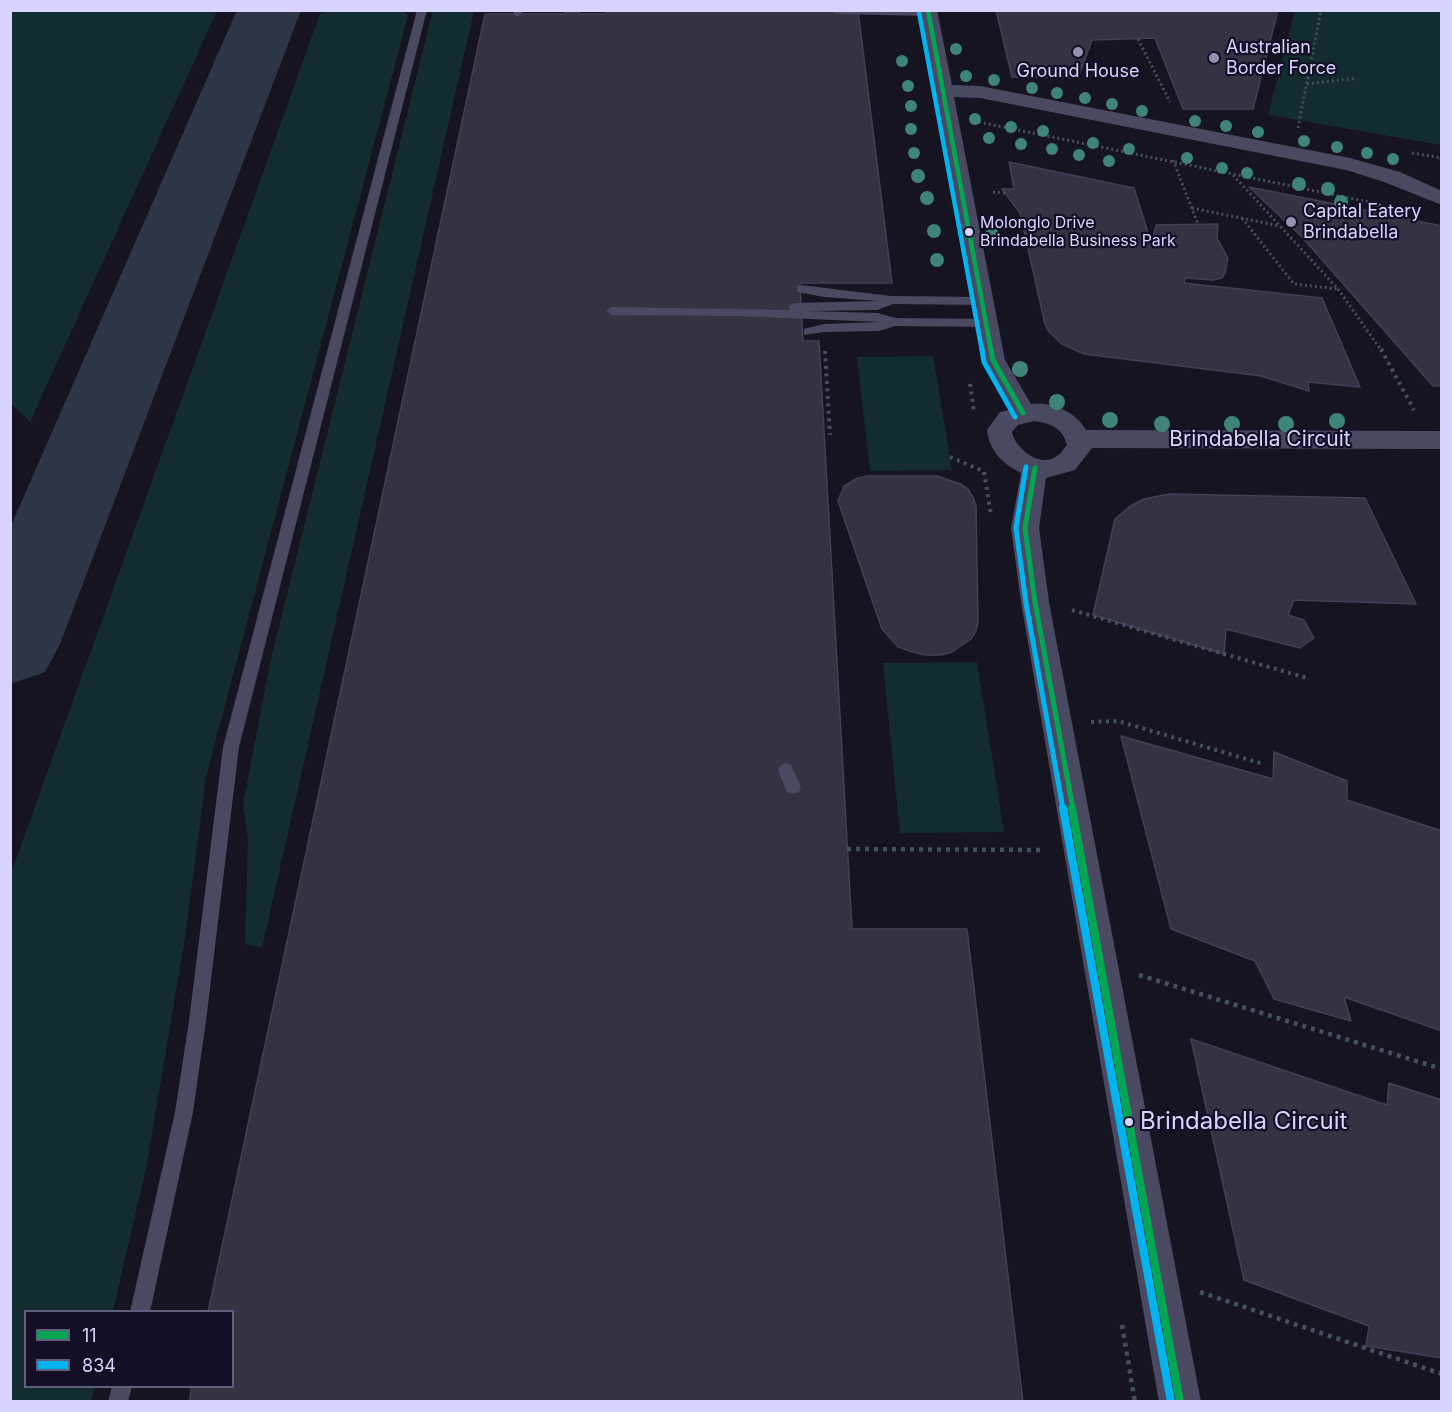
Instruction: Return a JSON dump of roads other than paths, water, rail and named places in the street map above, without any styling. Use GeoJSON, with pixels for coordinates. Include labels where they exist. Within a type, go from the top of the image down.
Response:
{"type":"FeatureCollection","features":[{"type":"Feature","properties":{"kind":"street"},"geometry":{"type":"LineString","coordinates":[[929,11],[993,360],[1023,413]]}},
{"type":"Feature","properties":{"kind":"street"},"geometry":{"type":"LineString","coordinates":[[943,90],[980,92],[1366,168],[1442,199]]}},
{"type":"Feature","properties":{"kind":"street"},"geometry":{"type":"LineString","coordinates":[[1034,412],[1056,416],[1073,428],[1080,446],[1075,456],[1066,464],[1052,468],[1035,468],[1020,463],[1009,455],[1001,446],[999,435],[1002,425],[1011,417],[1023,413],[1034,412]]}},
{"type":"Feature","properties":{"kind":"street","name":"Brindabella Circuit"},"geometry":{"type":"LineString","coordinates":[[1079,439],[1442,440]]}},
{"type":"Feature","properties":{"kind":"street"},"geometry":{"type":"LineString","coordinates":[[1035,468],[1025,528],[1035,602],[1180,1401]]}},
{"type":"Feature","properties":{"kind":"lane"},"geometry":{"type":"LineString","coordinates":[[140,1310],[184,1113],[209,936],[219,826],[231,747],[422,10]]}},
{"type":"Feature","properties":{"kind":"lane"},"geometry":{"type":"LineString","coordinates":[[837,12],[929,11]]}},
{"type":"Feature","properties":{"kind":"lane"},"geometry":{"type":"LineString","coordinates":[[801,290],[822,295],[875,296],[891,300],[981,301]]}},
{"type":"Feature","properties":{"kind":"lane"},"geometry":{"type":"LineString","coordinates":[[737,312],[823,305],[876,306],[891,300]]}},
{"type":"Feature","properties":{"kind":"lane"},"geometry":{"type":"LineString","coordinates":[[612,311],[737,312],[878,317],[894,322],[986,323]]}},
{"type":"Feature","properties":{"kind":"lane"},"geometry":{"type":"LineString","coordinates":[[808,332],[824,328],[879,327],[894,322]]}},
{"type":"Feature","properties":{"kind":"lane"},"geometry":{"type":"LineString","coordinates":[[786,770],[793,788]]}},
{"type":"Feature","properties":{"kind":"place","name":"Ground House"},"geometry":{"type":"Point","coordinates":[1078,52]}},
{"type":"Feature","properties":{"kind":"place","name":"Australian Border Force"},"geometry":{"type":"Point","coordinates":[1214,58]}},
{"type":"Feature","properties":{"kind":"place","name":"Capital Eatery Brindabella"},"geometry":{"type":"Point","coordinates":[1291,222]}},
{"type":"Feature","properties":{"kind":"place","name":"Molonglo Drive Brindabella Business Park"},"geometry":{"type":"Point","coordinates":[969,232]}},
{"type":"Feature","properties":{"kind":"place","name":"Brindabella Circuit"},"geometry":{"type":"Point","coordinates":[1129,1122]}}]}
